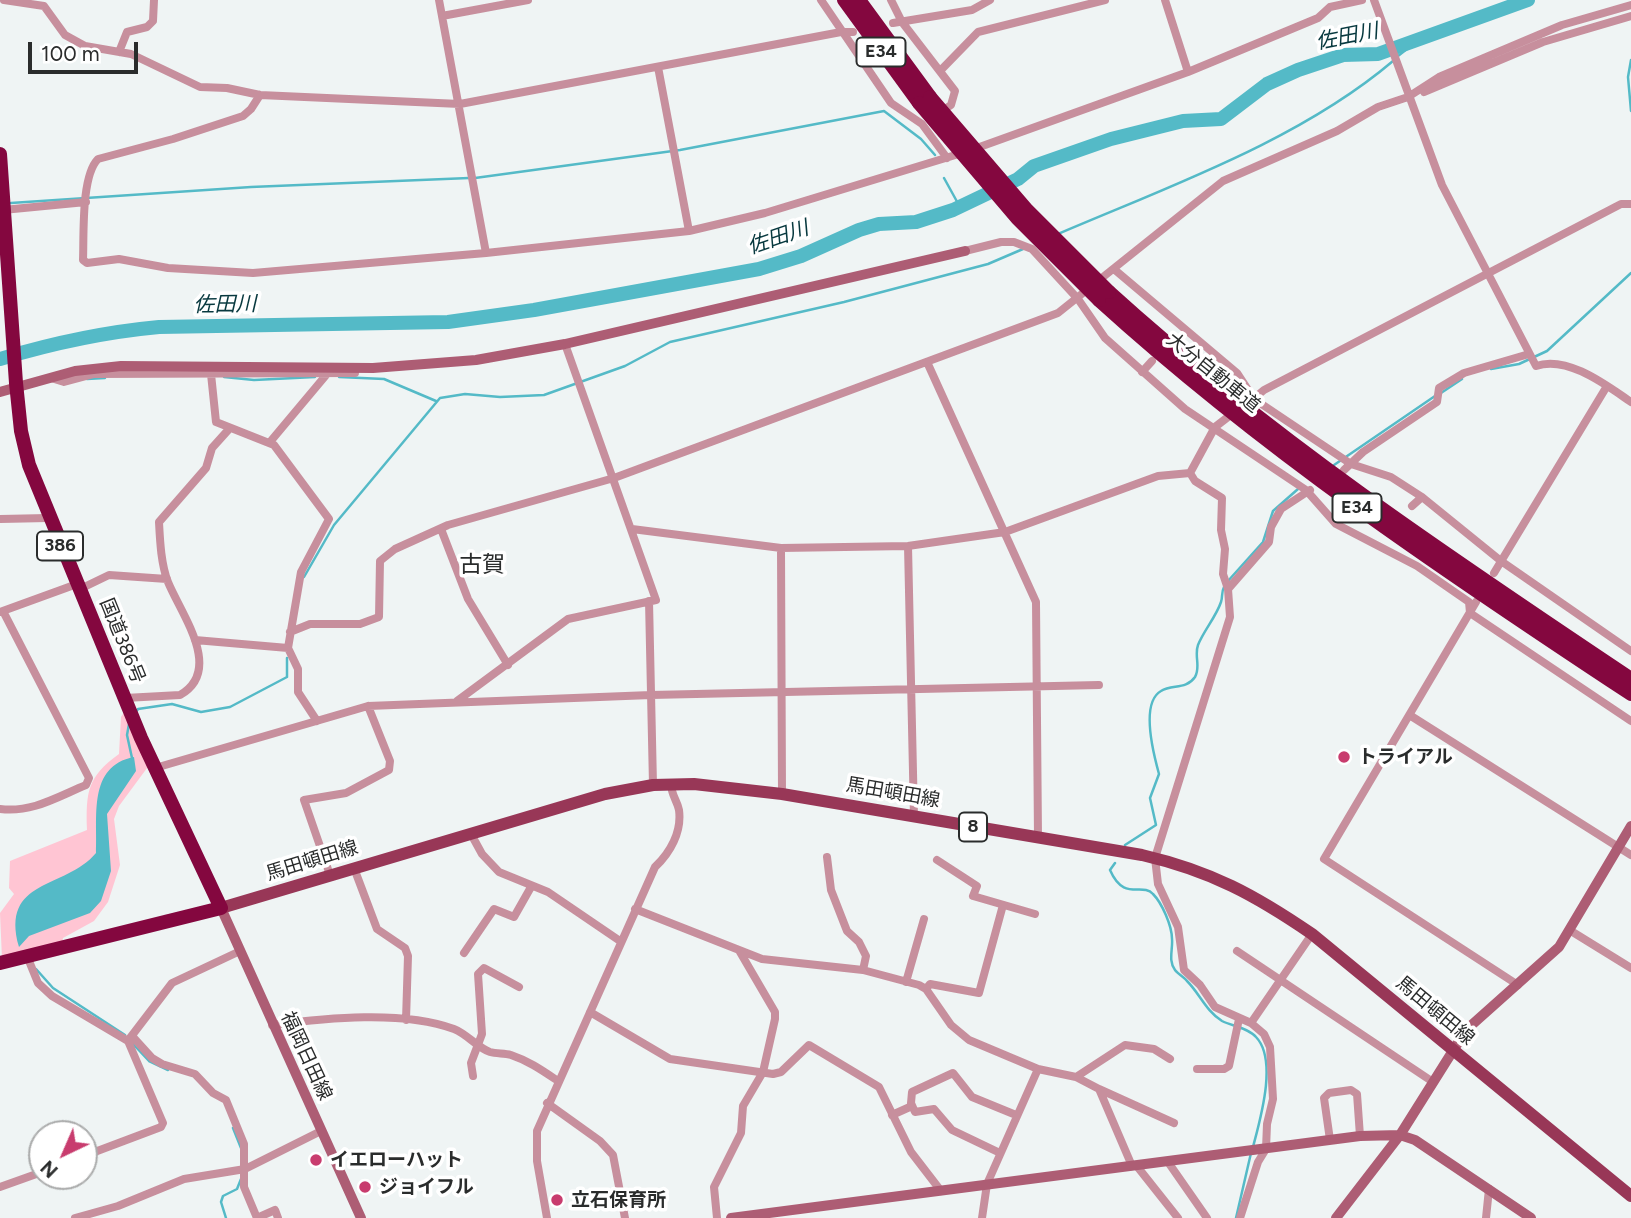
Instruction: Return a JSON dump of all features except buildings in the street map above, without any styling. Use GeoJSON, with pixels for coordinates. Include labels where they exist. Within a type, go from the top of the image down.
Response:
{"type":"FeatureCollection","features":[{"type":"Feature","properties":{"kind":"highway","name":"大分自動車道"},"geometry":{"type":"LineString","coordinates":[[844,0],[924,100],[1104,296],[1212,398],[1331,490],[1472,589],[1631,694]]}},
{"type":"Feature","properties":{"kind":"highway","name":"大分自動車道"},"geometry":{"type":"LineString","coordinates":[[859,0],[924,100]]}},
{"type":"Feature","properties":{"kind":"highway","name":"国道386号"},"geometry":{"type":"LineString","coordinates":[[0,154],[5,314],[29,465],[48,518],[125,701],[220,908]]}},
{"type":"Feature","properties":{"kind":"highway","name":"大分自動車道"},"geometry":{"type":"LineString","coordinates":[[1104,296],[1339,480],[1631,679]]}},
{"type":"Feature","properties":{"kind":"highway"},"geometry":{"type":"LineString","coordinates":[[0,963],[220,908]]}},
{"type":"Feature","properties":{"kind":"main road","name":"馬田頓田線"},"geometry":{"type":"LineString","coordinates":[[220,908],[605,794],[671,783],[782,794],[1155,858],[1186,866],[1256,896],[1312,934],[1631,1196]]}},
{"type":"Feature","properties":{"kind":"street"},"geometry":{"type":"LineString","coordinates":[[4,0],[44,6],[65,35],[85,46],[131,54],[200,87],[227,88],[260,95],[460,104],[841,32],[853,32]]}},
{"type":"Feature","properties":{"kind":"street"},"geometry":{"type":"LineString","coordinates":[[119,52],[127,32],[147,27],[153,21],[154,0]]}},
{"type":"Feature","properties":{"kind":"street"},"geometry":{"type":"LineString","coordinates":[[439,0],[486,253]]}},
{"type":"Feature","properties":{"kind":"street"},"geometry":{"type":"LineString","coordinates":[[442,16],[528,0]]}},
{"type":"Feature","properties":{"kind":"street"},"geometry":{"type":"LineString","coordinates":[[821,0],[891,103],[922,124],[947,158]]}},
{"type":"Feature","properties":{"kind":"street"},"geometry":{"type":"LineString","coordinates":[[891,0],[898,23],[955,91],[951,105],[922,124]]}},
{"type":"Feature","properties":{"kind":"street"},"geometry":{"type":"LineString","coordinates":[[898,23],[972,10],[990,0]]}},
{"type":"Feature","properties":{"kind":"street"},"geometry":{"type":"LineString","coordinates":[[940,71],[978,32],[1105,0]]}},
{"type":"Feature","properties":{"kind":"street"},"geometry":{"type":"LineString","coordinates":[[1165,0],[1188,72]]}},
{"type":"Feature","properties":{"kind":"street"},"geometry":{"type":"LineString","coordinates":[[260,95],[243,116],[173,139],[98,159],[93,164],[86,199],[83,260],[87,263],[119,259],[168,268],[253,273],[486,253],[689,231],[765,214],[947,158],[1188,72],[1318,18],[1330,7],[1362,0]]}},
{"type":"Feature","properties":{"kind":"street"},"geometry":{"type":"LineString","coordinates":[[1375,3],[1442,185],[1535,366],[1546,363],[1563,365],[1607,386],[1631,402]]}},
{"type":"Feature","properties":{"kind":"street"},"geometry":{"type":"LineString","coordinates":[[1407,95],[1481,59],[1562,25],[1631,5]]}},
{"type":"Feature","properties":{"kind":"street"},"geometry":{"type":"LineString","coordinates":[[290,632],[310,624],[360,624],[379,617],[380,561],[396,549],[441,528],[614,478],[1058,313],[1223,181],[1337,131],[1378,107],[1407,95],[1543,42],[1631,16]]}},
{"type":"Feature","properties":{"kind":"street"},"geometry":{"type":"LineString","coordinates":[[1468,73],[1481,59]]}},
{"type":"Feature","properties":{"kind":"street"},"geometry":{"type":"LineString","coordinates":[[658,67],[689,231]]}},
{"type":"Feature","properties":{"kind":"street"},"geometry":{"type":"LineString","coordinates":[[2,207],[86,199]]}},
{"type":"Feature","properties":{"kind":"street"},"geometry":{"type":"LineString","coordinates":[[1252,400],[1264,390],[1487,272],[1621,204],[1631,204]]}},
{"type":"Feature","properties":{"kind":"street"},"geometry":{"type":"LineString","coordinates":[[0,392],[16,385],[75,371],[121,366],[380,367],[476,360],[565,344],[1001,242],[1014,242],[1032,249],[1078,299],[1105,338],[1185,409],[1305,489],[1336,524],[1417,566],[1469,602],[1470,613]]}},
{"type":"Feature","properties":{"kind":"street"},"geometry":{"type":"LineString","coordinates":[[1115,270],[1178,331],[1237,373],[1252,400],[1345,463],[1391,477],[1422,497],[1501,561],[1631,651]]}},
{"type":"Feature","properties":{"kind":"street"},"geometry":{"type":"LineString","coordinates":[[457,701],[568,620],[656,600],[565,344]]}},
{"type":"Feature","properties":{"kind":"street"},"geometry":{"type":"LineString","coordinates":[[1345,463],[1438,395],[1439,388],[1464,373],[1531,358]]}},
{"type":"Feature","properties":{"kind":"street"},"geometry":{"type":"LineString","coordinates":[[1142,372],[1152,361]]}},
{"type":"Feature","properties":{"kind":"street"},"geometry":{"type":"LineString","coordinates":[[927,362],[1036,602],[1038,837]]}},
{"type":"Feature","properties":{"kind":"street"},"geometry":{"type":"LineString","coordinates":[[51,378],[64,382],[94,374],[325,376],[364,372],[380,367]]}},
{"type":"Feature","properties":{"kind":"street"},"geometry":{"type":"LineString","coordinates":[[270,442],[325,376]]}},
{"type":"Feature","properties":{"kind":"street"},"geometry":{"type":"LineString","coordinates":[[211,377],[216,422],[270,442],[329,519],[301,572],[288,648],[298,669],[298,692],[317,721]]}},
{"type":"Feature","properties":{"kind":"street"},"geometry":{"type":"LineString","coordinates":[[1494,573],[1607,386]]}},
{"type":"Feature","properties":{"kind":"street"},"geometry":{"type":"LineString","coordinates":[[1190,472],[1215,427],[1228,417]]}},
{"type":"Feature","properties":{"kind":"street"},"geometry":{"type":"LineString","coordinates":[[125,701],[184,694],[200,667],[195,640],[167,579],[159,522],[206,468],[212,448],[230,428]]}},
{"type":"Feature","properties":{"kind":"street"},"geometry":{"type":"LineString","coordinates":[[632,529],[781,548],[908,546],[1005,532],[1158,476],[1190,472]]}},
{"type":"Feature","properties":{"kind":"street"},"geometry":{"type":"LineString","coordinates":[[1190,472],[1195,481],[1222,498],[1230,617],[1155,858],[1158,884],[1178,927],[1184,970],[1200,985],[1215,1007],[1238,1023],[1251,1023],[1266,1039],[1273,1065],[1273,1099],[1263,1149],[1240,1218]]}},
{"type":"Feature","properties":{"kind":"street"},"geometry":{"type":"LineString","coordinates":[[1227,586],[1269,542],[1271,527],[1281,509],[1305,489]]}},
{"type":"Feature","properties":{"kind":"street"},"geometry":{"type":"LineString","coordinates":[[1412,506],[1422,497]]}},
{"type":"Feature","properties":{"kind":"street"},"geometry":{"type":"LineString","coordinates":[[0,519],[48,518]]}},
{"type":"Feature","properties":{"kind":"street"},"geometry":{"type":"LineString","coordinates":[[441,528],[468,599],[508,665]]}},
{"type":"Feature","properties":{"kind":"street"},"geometry":{"type":"LineString","coordinates":[[908,546],[914,817]]}},
{"type":"Feature","properties":{"kind":"street"},"geometry":{"type":"LineString","coordinates":[[781,548],[782,794]]}},
{"type":"Feature","properties":{"kind":"street"},"geometry":{"type":"LineString","coordinates":[[0,808],[23,810],[34,807],[86,785],[89,778],[2,611],[109,575],[167,579]]}},
{"type":"Feature","properties":{"kind":"street"},"geometry":{"type":"LineString","coordinates":[[649,601],[653,785]]}},
{"type":"Feature","properties":{"kind":"street"},"geometry":{"type":"LineString","coordinates":[[1476,602],[1324,859],[1518,985]]}},
{"type":"Feature","properties":{"kind":"street"},"geometry":{"type":"LineString","coordinates":[[1470,613],[1631,721]]}},
{"type":"Feature","properties":{"kind":"street"},"geometry":{"type":"LineString","coordinates":[[195,640],[288,648]]}},
{"type":"Feature","properties":{"kind":"street"},"geometry":{"type":"LineString","coordinates":[[155,768],[368,706],[651,695],[1099,685]]}},
{"type":"Feature","properties":{"kind":"street"},"geometry":{"type":"LineString","coordinates":[[330,876],[304,800],[346,793],[389,770],[390,761],[368,706]]}},
{"type":"Feature","properties":{"kind":"street"},"geometry":{"type":"LineString","coordinates":[[1411,716],[1631,855]]}},
{"type":"Feature","properties":{"kind":"street"},"geometry":{"type":"LineString","coordinates":[[547,1218],[535,1143],[547,1103],[620,940],[655,867],[671,852],[679,810],[671,795],[671,783]]}},
{"type":"Feature","properties":{"kind":"street"},"geometry":{"type":"LineString","coordinates":[[1336,1218],[1400,1135],[1466,1030],[1559,947],[1631,826]]}},
{"type":"Feature","properties":{"kind":"street"},"geometry":{"type":"LineString","coordinates":[[471,834],[482,854],[499,872],[548,892],[620,940]]}},
{"type":"Feature","properties":{"kind":"street"},"geometry":{"type":"LineString","coordinates":[[827,857],[831,890],[847,931],[859,942],[866,956],[863,970]]}},
{"type":"Feature","properties":{"kind":"street"},"geometry":{"type":"LineString","coordinates":[[937,860],[977,886],[973,896],[1035,914]]}},
{"type":"Feature","properties":{"kind":"street"},"geometry":{"type":"LineString","coordinates":[[354,868],[377,929],[405,948],[408,956],[406,1020]]}},
{"type":"Feature","properties":{"kind":"street"},"geometry":{"type":"LineString","coordinates":[[464,953],[494,909],[514,917],[531,887]]}},
{"type":"Feature","properties":{"kind":"street"},"geometry":{"type":"LineString","coordinates":[[926,989],[930,984],[979,993],[1003,905]]}},
{"type":"Feature","properties":{"kind":"street","name":"福岡日田線"},"geometry":{"type":"LineString","coordinates":[[220,908],[361,1218]]}},
{"type":"Feature","properties":{"kind":"street"},"geometry":{"type":"LineString","coordinates":[[635,909],[740,952],[785,963],[863,970],[926,989],[959,1034],[1038,1069],[1076,1077],[1174,1123]]}},
{"type":"Feature","properties":{"kind":"street"},"geometry":{"type":"LineString","coordinates":[[906,982],[924,919]]}},
{"type":"Feature","properties":{"kind":"street"},"geometry":{"type":"LineString","coordinates":[[1571,930],[1631,968]]}},
{"type":"Feature","properties":{"kind":"street"},"geometry":{"type":"LineString","coordinates":[[1251,1023],[1312,934]]}},
{"type":"Feature","properties":{"kind":"street"},"geometry":{"type":"LineString","coordinates":[[1237,951],[1433,1082]]}},
{"type":"Feature","properties":{"kind":"street"},"geometry":{"type":"LineString","coordinates":[[130,1038],[172,983],[238,952]]}},
{"type":"Feature","properties":{"kind":"street"},"geometry":{"type":"LineString","coordinates":[[717,1218],[714,1187],[741,1133],[743,1106],[763,1072],[775,1012],[740,952]]}},
{"type":"Feature","properties":{"kind":"street"},"geometry":{"type":"LineString","coordinates":[[27,956],[38,983],[52,996],[130,1038],[162,1064],[195,1074],[212,1093],[226,1100],[244,1144],[241,1170],[244,1186],[257,1218],[275,1210],[278,1218]]}},
{"type":"Feature","properties":{"kind":"street"},"geometry":{"type":"LineString","coordinates":[[473,1076],[471,1063],[482,1034],[478,974],[484,968],[519,987]]}},
{"type":"Feature","properties":{"kind":"street"},"geometry":{"type":"LineString","coordinates":[[590,1012],[659,1055],[763,1072],[781,1072],[809,1045],[879,1087],[911,1153],[942,1191]]}},
{"type":"Feature","properties":{"kind":"street"},"geometry":{"type":"LineString","coordinates":[[272,1025],[325,1018],[406,1020],[448,1027],[488,1052],[508,1054],[533,1063],[558,1081]]}},
{"type":"Feature","properties":{"kind":"street"},"geometry":{"type":"LineString","coordinates":[[1197,1069],[1227,1067],[1238,1023]]}},
{"type":"Feature","properties":{"kind":"street"},"geometry":{"type":"LineString","coordinates":[[98,1151],[161,1127],[163,1123],[130,1038]]}},
{"type":"Feature","properties":{"kind":"street"},"geometry":{"type":"LineString","coordinates":[[1076,1077],[1125,1045],[1154,1049],[1170,1059]]}},
{"type":"Feature","properties":{"kind":"street"},"geometry":{"type":"LineString","coordinates":[[982,1218],[987,1184],[1038,1069]]}},
{"type":"Feature","properties":{"kind":"street"},"geometry":{"type":"LineString","coordinates":[[1000,1153],[952,1130],[934,1109],[917,1113],[912,1106],[913,1090],[953,1073],[972,1097],[1016,1115]]}},
{"type":"Feature","properties":{"kind":"street"},"geometry":{"type":"LineString","coordinates":[[1099,1089],[1134,1166],[1176,1217]]}},
{"type":"Feature","properties":{"kind":"street"},"geometry":{"type":"LineString","coordinates":[[1330,1140],[1324,1098],[1329,1093],[1350,1090],[1357,1094],[1360,1136]]}},
{"type":"Feature","properties":{"kind":"street"},"geometry":{"type":"LineString","coordinates":[[547,1103],[600,1141],[613,1155],[625,1218]]}},
{"type":"Feature","properties":{"kind":"street"},"geometry":{"type":"LineString","coordinates":[[892,1115],[912,1106]]}},
{"type":"Feature","properties":{"kind":"street"},"geometry":{"type":"LineString","coordinates":[[75,1218],[99,1214],[184,1179],[241,1170],[321,1130]]}},
{"type":"Feature","properties":{"kind":"street"},"geometry":{"type":"LineString","coordinates":[[731,1218],[1360,1136],[1400,1135],[1415,1140],[1531,1218]]}},
{"type":"Feature","properties":{"kind":"street"},"geometry":{"type":"LineString","coordinates":[[1167,1161],[1207,1218]]}},
{"type":"Feature","properties":{"kind":"street"},"geometry":{"type":"LineString","coordinates":[[0,1187],[28,1176]]}},
{"type":"Feature","properties":{"kind":"street"},"geometry":{"type":"LineString","coordinates":[[1486,1218],[1489,1189]]}},
{"type":"Feature","properties":{"kind":"shaded area"},"geometry":{"type":"Polygon","coordinates":[[[125,711],[150,764],[119,806],[114,819],[120,865],[108,902],[94,921],[63,938],[62,945],[2,959],[0,913],[14,894],[9,888],[10,861],[87,830],[88,795],[100,770],[119,754],[121,717],[125,711]]]}},
{"type":"Feature","properties":{"kind":"water"},"geometry":{"type":"Polygon","coordinates":[[[134,757],[136,771],[107,814],[111,871],[101,901],[90,913],[29,936],[19,947],[16,925],[19,908],[27,897],[39,888],[83,865],[96,853],[98,795],[102,782],[119,762],[134,757]]]}},
{"type":"Feature","properties":{"kind":"waterway","name":"佐田川"},"geometry":{"type":"LineString","coordinates":[[0,359],[79,339],[159,327],[448,322],[534,310],[759,269],[801,256],[859,230],[879,224],[916,222],[953,210],[1018,179],[1034,166],[1111,139],[1183,121],[1221,119],[1267,84],[1298,70],[1343,55],[1378,54],[1528,0]]}},
{"type":"Feature","properties":{"kind":"waterway","name":"佐田川"},"geometry":{"type":"LineString","coordinates":[[1398,56],[1416,42]]}},
{"type":"Feature","properties":{"kind":"waterway"},"geometry":{"type":"LineString","coordinates":[[1631,60],[1628,77],[1631,111]]}},
{"type":"Feature","properties":{"kind":"waterway"},"geometry":{"type":"LineString","coordinates":[[1058,234],[1189,179],[1276,138],[1317,115],[1393,61]]}},
{"type":"Feature","properties":{"kind":"waterway"},"geometry":{"type":"LineString","coordinates":[[475,178],[680,150],[884,111],[921,139],[935,155]]}},
{"type":"Feature","properties":{"kind":"waterway"},"geometry":{"type":"LineString","coordinates":[[11,203],[251,187],[469,178]]}},
{"type":"Feature","properties":{"kind":"waterway"},"geometry":{"type":"LineString","coordinates":[[944,178],[960,207]]}},
{"type":"Feature","properties":{"kind":"waterway"},"geometry":{"type":"LineString","coordinates":[[304,577],[334,525],[440,398],[465,394],[500,397],[544,395],[625,366],[670,342],[844,302],[988,264],[1023,249]]}},
{"type":"Feature","properties":{"kind":"waterway"},"geometry":{"type":"LineString","coordinates":[[1491,369],[1519,364],[1547,351],[1631,273]]}},
{"type":"Feature","properties":{"kind":"waterway"},"geometry":{"type":"LineString","coordinates":[[224,377],[254,380],[315,377]]}},
{"type":"Feature","properties":{"kind":"waterway"},"geometry":{"type":"LineString","coordinates":[[339,377],[384,379],[436,401]]}},
{"type":"Feature","properties":{"kind":"waterway"},"geometry":{"type":"LineString","coordinates":[[87,379],[105,378]]}},
{"type":"Feature","properties":{"kind":"waterway"},"geometry":{"type":"LineString","coordinates":[[1441,393],[1462,379]]}},
{"type":"Feature","properties":{"kind":"waterway"},"geometry":{"type":"LineString","coordinates":[[1334,465],[1435,396]]}},
{"type":"Feature","properties":{"kind":"waterway"},"geometry":{"type":"LineString","coordinates":[[1228,581],[1263,542],[1273,511],[1298,489]]}},
{"type":"Feature","properties":{"kind":"waterway"},"geometry":{"type":"LineString","coordinates":[[1125,845],[1156,825],[1150,798],[1159,774],[1150,730],[1151,706],[1161,691],[1187,684],[1195,677],[1198,645],[1219,608],[1224,587]]}},
{"type":"Feature","properties":{"kind":"waterway"},"geometry":{"type":"LineString","coordinates":[[136,712],[138,709],[172,704],[201,712],[230,707],[287,677],[287,658]]}},
{"type":"Feature","properties":{"kind":"waterway"},"geometry":{"type":"LineString","coordinates":[[129,724],[127,735],[132,758]]}},
{"type":"Feature","properties":{"kind":"waterway"},"geometry":{"type":"LineString","coordinates":[[1115,863],[1110,870],[1121,886],[1149,891],[1160,903],[1172,934],[1171,959],[1175,970],[1192,986],[1216,1017],[1249,1031],[1262,1047],[1267,1075],[1253,1147]]}},
{"type":"Feature","properties":{"kind":"waterway"},"geometry":{"type":"LineString","coordinates":[[36,969],[53,988],[125,1035]]}},
{"type":"Feature","properties":{"kind":"waterway"},"geometry":{"type":"LineString","coordinates":[[133,1044],[149,1061],[168,1070]]}},
{"type":"Feature","properties":{"kind":"waterway"},"geometry":{"type":"LineString","coordinates":[[233,1128],[241,1148]]}},
{"type":"Feature","properties":{"kind":"waterway"},"geometry":{"type":"LineString","coordinates":[[1236,1218],[1251,1153]]}},
{"type":"Feature","properties":{"kind":"waterway"},"geometry":{"type":"LineString","coordinates":[[226,1218],[221,1202],[223,1196],[237,1189],[241,1179]]}},
{"type":"Feature","properties":{"kind":"place","name":"トライアル"},"geometry":{"type":"Point","coordinates":[1344,757]}},
{"type":"Feature","properties":{"kind":"place","name":"イエローハット"},"geometry":{"type":"Point","coordinates":[316,1160]}},
{"type":"Feature","properties":{"kind":"place","name":"ジョイフル"},"geometry":{"type":"Point","coordinates":[365,1187]}},
{"type":"Feature","properties":{"kind":"place","name":"立石保育所"},"geometry":{"type":"Point","coordinates":[557,1200]}},
{"type":"Feature","properties":{"kind":"district","name":"古賀"},"geometry":{"type":"Point","coordinates":[482,565]}}]}
